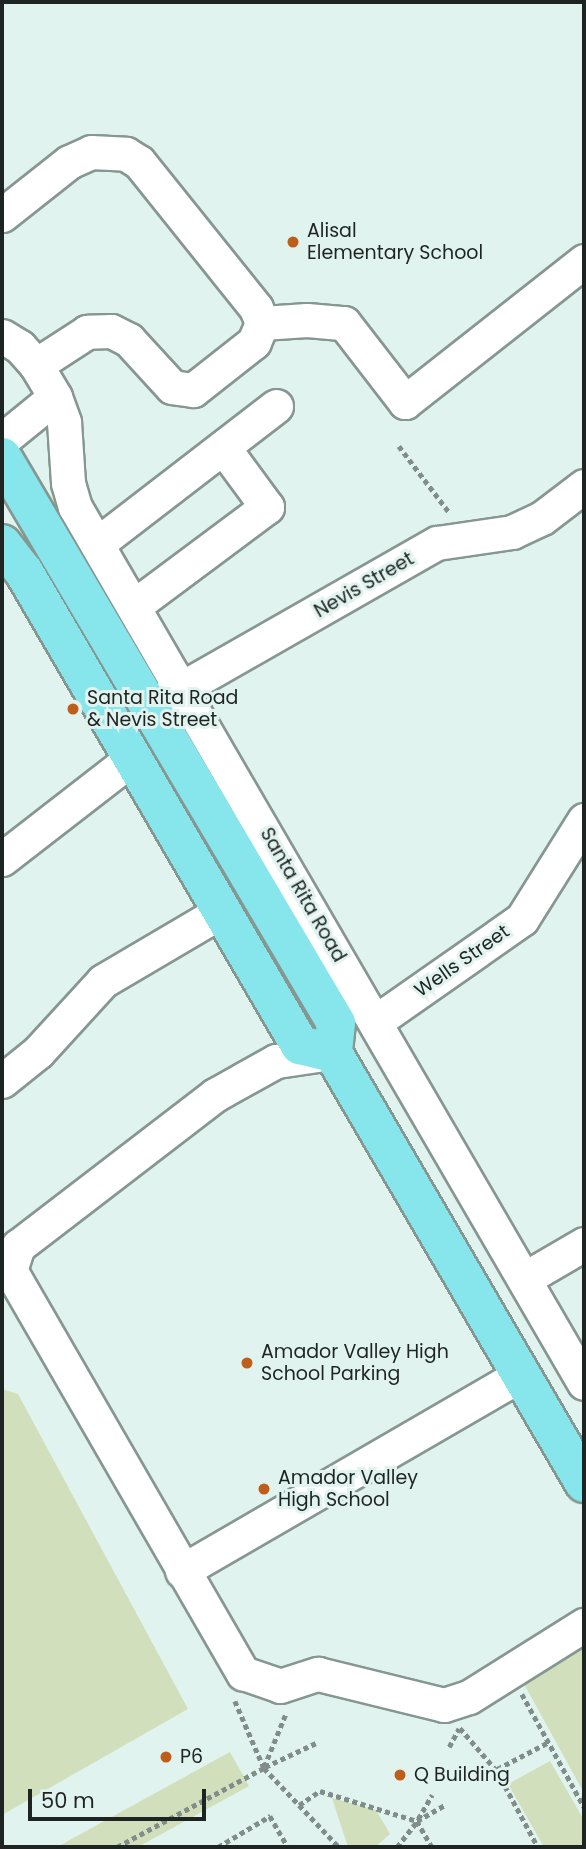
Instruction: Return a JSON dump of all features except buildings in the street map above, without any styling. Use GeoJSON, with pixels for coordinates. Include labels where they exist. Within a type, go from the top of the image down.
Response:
{"type":"FeatureCollection","features":[{"type":"Feature","properties":{"kind":"main road","name":"Santa Rita Road"},"geometry":{"type":"LineString","coordinates":[[2,457],[166,697],[259,890],[336,1023],[333,1053]]}},
{"type":"Feature","properties":{"kind":"main road"},"geometry":{"type":"LineString","coordinates":[[9,566],[131,759],[300,1045],[333,1053],[584,1483]]}},
{"type":"Feature","properties":{"kind":"main road"},"geometry":{"type":"LineString","coordinates":[[220,912],[259,890]]}},
{"type":"Feature","properties":{"kind":"street"},"geometry":{"type":"LineString","coordinates":[[2,215],[69,162],[99,151],[126,154],[139,162],[256,309],[262,323],[254,342],[193,390],[172,387],[136,347],[111,331],[87,332],[36,365]]}},
{"type":"Feature","properties":{"kind":"street"},"geometry":{"type":"LineString","coordinates":[[262,323],[307,320],[344,323],[405,402],[584,261]]}},
{"type":"Feature","properties":{"kind":"street","name":"Santa Rita Road"},"geometry":{"type":"LineString","coordinates":[[2,336],[20,347],[36,365],[55,397],[69,453],[68,483],[75,507],[134,606],[166,697],[374,1022],[584,1383]]}},
{"type":"Feature","properties":{"kind":"street"},"geometry":{"type":"LineString","coordinates":[[2,440],[55,397]]}},
{"type":"Feature","properties":{"kind":"street"},"geometry":{"type":"LineString","coordinates":[[97,544],[276,406]]}},
{"type":"Feature","properties":{"kind":"street"},"geometry":{"type":"LineString","coordinates":[[134,606],[267,508],[223,447]]}},
{"type":"Feature","properties":{"kind":"street","name":"Nevis Street"},"geometry":{"type":"LineString","coordinates":[[166,697],[437,543],[512,532],[542,518],[584,486]]}},
{"type":"Feature","properties":{"kind":"street"},"geometry":{"type":"LineString","coordinates":[[2,859],[131,759]]}},
{"type":"Feature","properties":{"kind":"street","name":"Wells Street"},"geometry":{"type":"LineString","coordinates":[[374,1022],[522,919],[584,820]]}},
{"type":"Feature","properties":{"kind":"street"},"geometry":{"type":"LineString","coordinates":[[2,1081],[38,1052],[103,981],[220,912]]}},
{"type":"Feature","properties":{"kind":"street"},"geometry":{"type":"LineString","coordinates":[[333,1053],[276,1062],[215,1095],[18,1246],[10,1270],[238,1668],[259,1682],[279,1686],[318,1674],[444,1705],[469,1698],[584,1625]]}},
{"type":"Feature","properties":{"kind":"street"},"geometry":{"type":"LineString","coordinates":[[524,1279],[584,1244]]}},
{"type":"Feature","properties":{"kind":"street"},"geometry":{"type":"LineString","coordinates":[[182,1571],[522,1374]]}},
{"type":"Feature","properties":{"kind":"path"},"geometry":{"type":"LineString","coordinates":[[399,446],[456,521]]}},
{"type":"Feature","properties":{"kind":"path"},"geometry":{"type":"LineString","coordinates":[[510,1697],[521,1691],[584,1807]]}},
{"type":"Feature","properties":{"kind":"path"},"geometry":{"type":"LineString","coordinates":[[234,1699],[264,1768],[339,1847]]}},
{"type":"Feature","properties":{"kind":"path"},"geometry":{"type":"LineString","coordinates":[[264,1768],[290,1702]]}},
{"type":"Feature","properties":{"kind":"path"},"geometry":{"type":"LineString","coordinates":[[449,1747],[459,1727],[470,1721]]}},
{"type":"Feature","properties":{"kind":"path"},"geometry":{"type":"LineString","coordinates":[[459,1727],[497,1772],[538,1847]]}},
{"type":"Feature","properties":{"kind":"path"},"geometry":{"type":"LineString","coordinates":[[482,1777],[497,1772],[549,1742]]}},
{"type":"Feature","properties":{"kind":"path"},"geometry":{"type":"LineString","coordinates":[[117,1847],[316,1743]]}},
{"type":"Feature","properties":{"kind":"path"},"geometry":{"type":"LineString","coordinates":[[299,1805],[320,1791],[417,1821],[432,1847]]}},
{"type":"Feature","properties":{"kind":"path"},"geometry":{"type":"LineString","coordinates":[[397,1847],[432,1795]]}},
{"type":"Feature","properties":{"kind":"path"},"geometry":{"type":"LineString","coordinates":[[417,1821],[444,1805]]}},
{"type":"Feature","properties":{"kind":"path"},"geometry":{"type":"LineString","coordinates":[[218,1847],[270,1816],[288,1847]]}},
{"type":"Feature","properties":{"kind":"green space"},"geometry":{"type":"Polygon","coordinates":[[[2,1389],[18,1394],[188,1709],[2,1815],[2,1389]]]}},
{"type":"Feature","properties":{"kind":"green space"},"geometry":{"type":"Polygon","coordinates":[[[584,1644],[584,1793],[524,1684],[584,1644]]]}},
{"type":"Feature","properties":{"kind":"green space"},"geometry":{"type":"Polygon","coordinates":[[[230,1752],[249,1786],[138,1847],[57,1847],[230,1752]]]}},
{"type":"Feature","properties":{"kind":"green space"},"geometry":{"type":"Polygon","coordinates":[[[550,1761],[584,1820],[584,1847],[544,1847],[508,1784],[550,1761]]]}},
{"type":"Feature","properties":{"kind":"green space"},"geometry":{"type":"Polygon","coordinates":[[[332,1798],[376,1810],[390,1834],[375,1847],[348,1847],[332,1798]]]}},
{"type":"Feature","properties":{"kind":"place","name":"Alisal Elementary School"},"geometry":{"type":"Point","coordinates":[293,242]}},
{"type":"Feature","properties":{"kind":"place","name":"Santa Rita Road & Nevis Street"},"geometry":{"type":"Point","coordinates":[73,709]}},
{"type":"Feature","properties":{"kind":"place","name":"Amador Valley High School Parking"},"geometry":{"type":"Point","coordinates":[247,1363]}},
{"type":"Feature","properties":{"kind":"place","name":"Amador Valley High School"},"geometry":{"type":"Point","coordinates":[264,1489]}},
{"type":"Feature","properties":{"kind":"place","name":"P6"},"geometry":{"type":"Point","coordinates":[166,1757]}},
{"type":"Feature","properties":{"kind":"place","name":"Q Building"},"geometry":{"type":"Point","coordinates":[400,1775]}}]}
